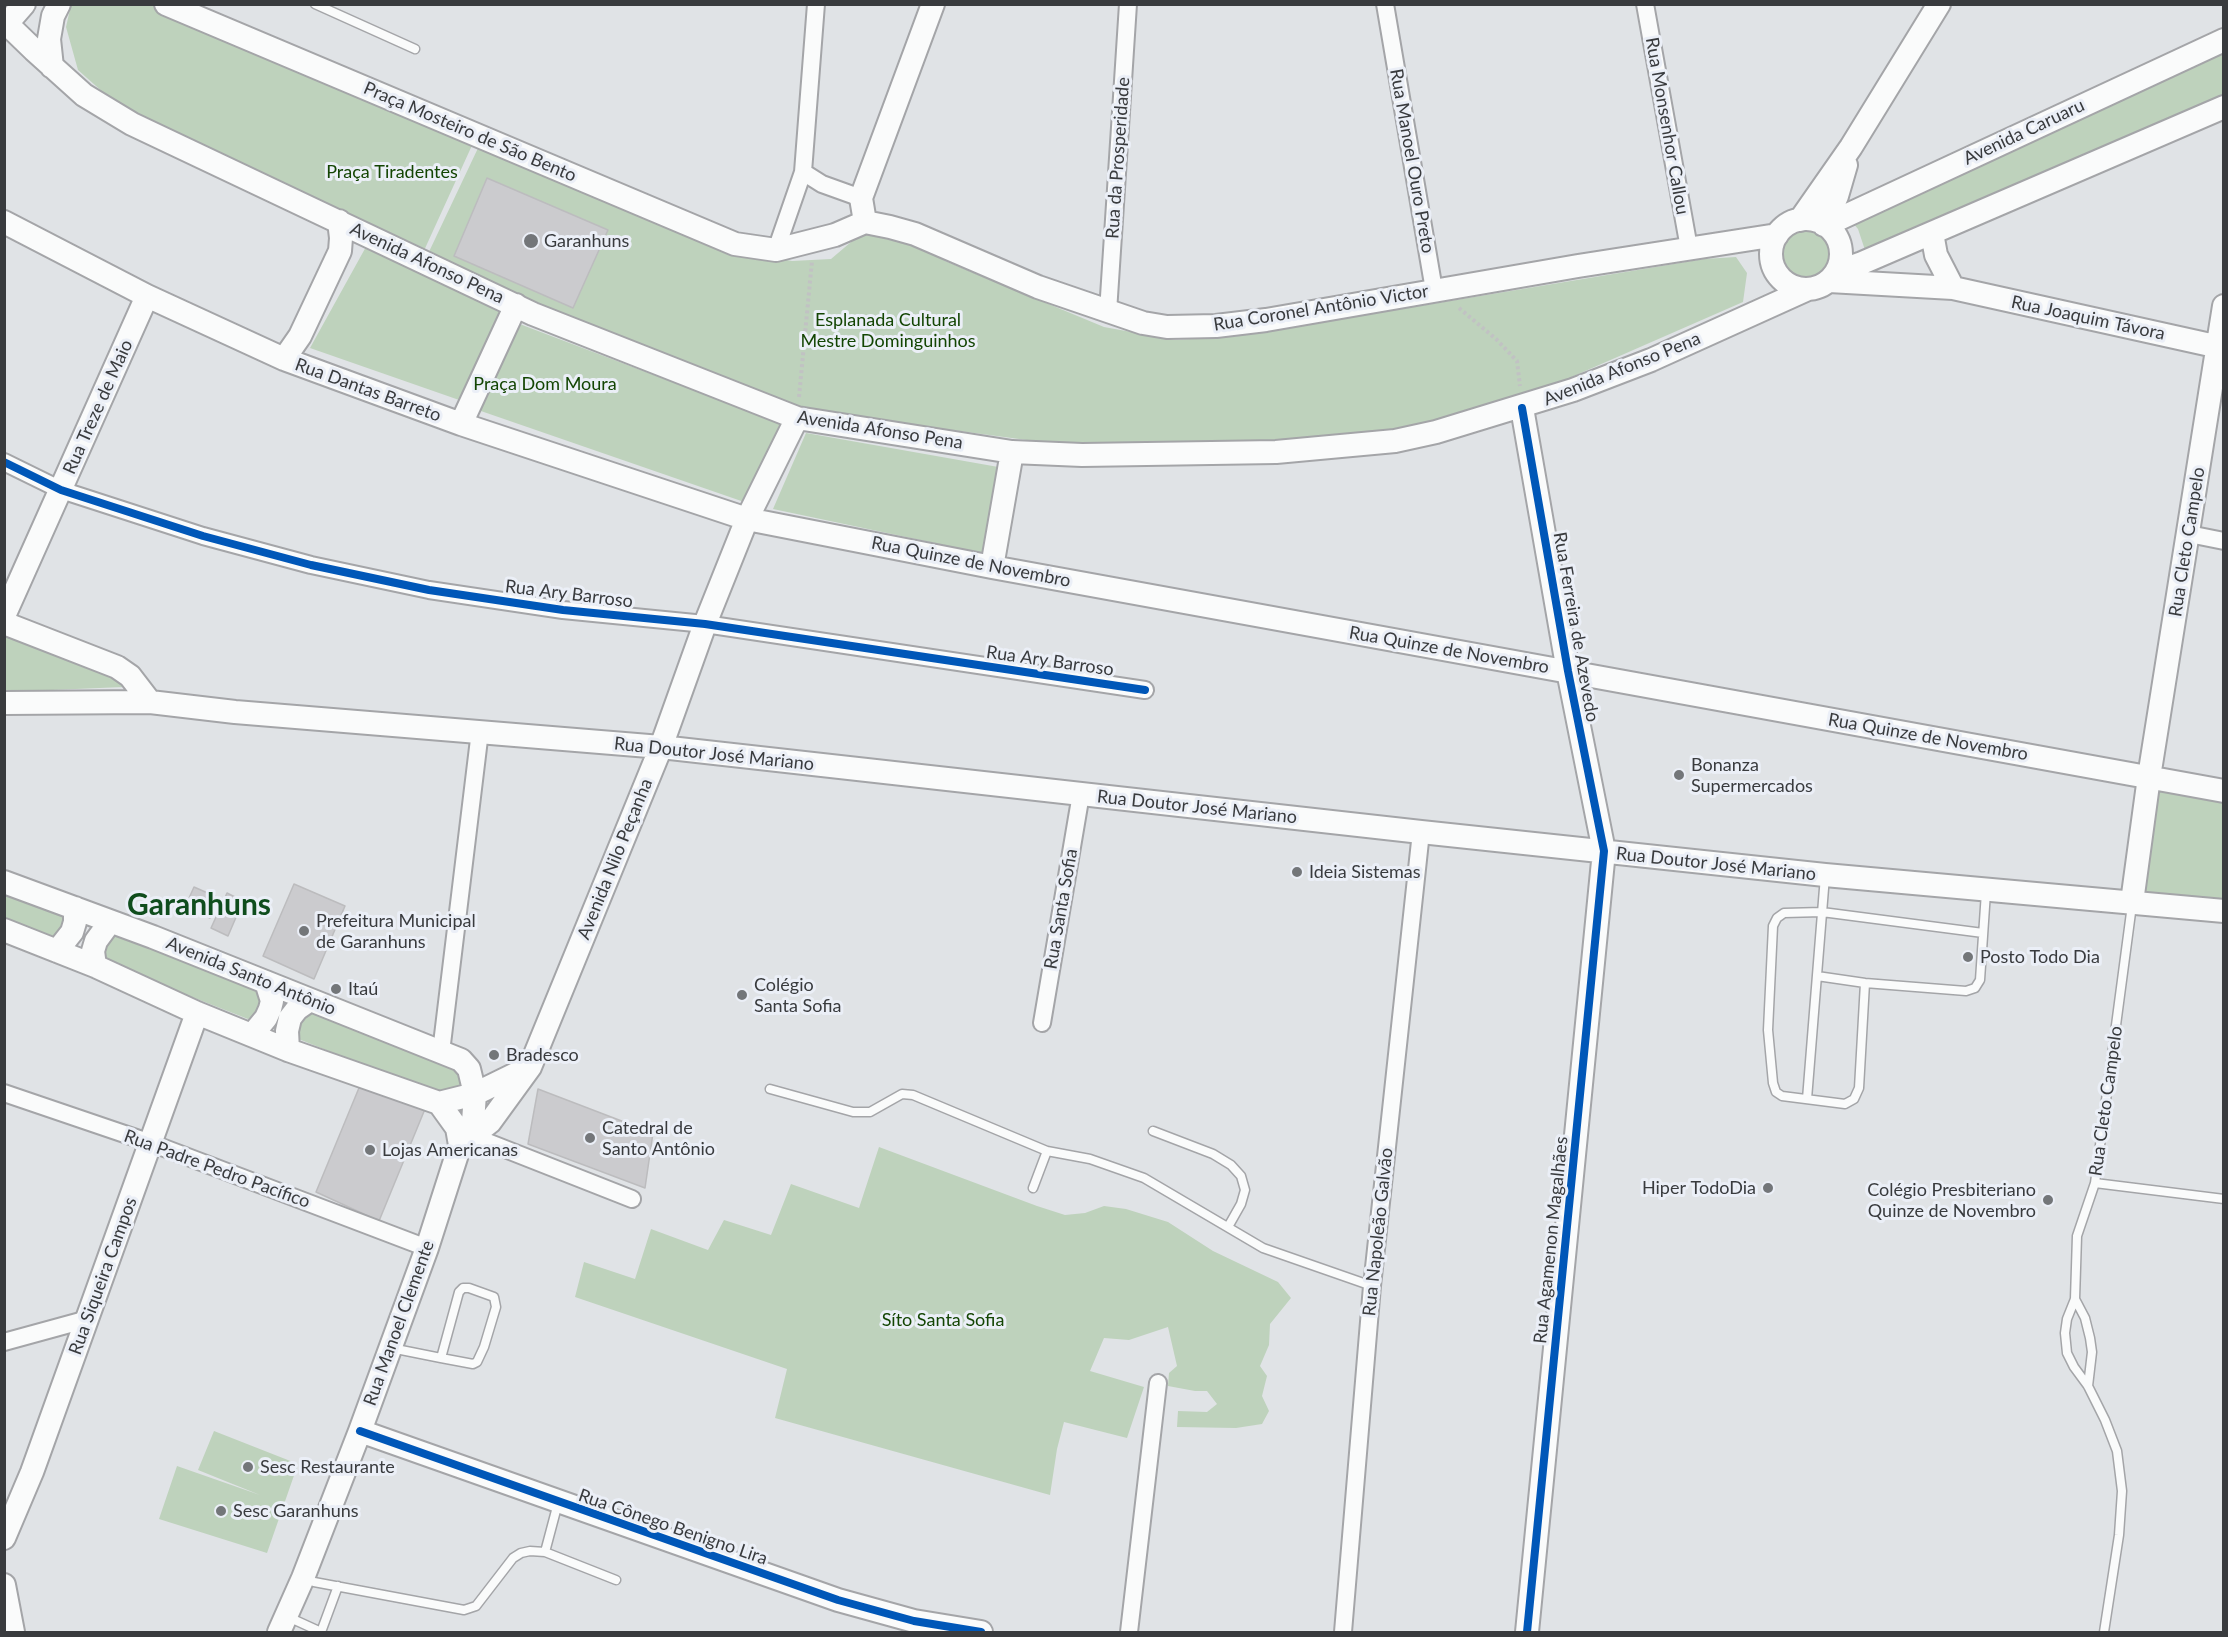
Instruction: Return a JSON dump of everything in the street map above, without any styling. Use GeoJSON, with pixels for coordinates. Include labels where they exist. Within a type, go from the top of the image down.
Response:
{"type":"FeatureCollection","features":[{"type":"Feature","properties":{"kind":"main road"},"geometry":{"type":"LineString","coordinates":[[6,24],[24,4]]}},
{"type":"Feature","properties":{"kind":"main road"},"geometry":{"type":"LineString","coordinates":[[52,67],[49,39],[53,16],[59,4]]}},
{"type":"Feature","properties":{"kind":"main road","name":"Praça Mosteiro de São Bento"},"geometry":{"type":"LineString","coordinates":[[166,4],[735,244],[776,250]]}},
{"type":"Feature","properties":{"kind":"main road"},"geometry":{"type":"LineString","coordinates":[[776,250],[814,241],[865,222],[861,198],[933,4]]}},
{"type":"Feature","properties":{"kind":"main road"},"geometry":{"type":"LineString","coordinates":[[1800,220],[1851,147],[1939,4]]}},
{"type":"Feature","properties":{"kind":"main road","name":"Avenida Afonso Pena"},"geometry":{"type":"LineString","coordinates":[[6,24],[84,95],[132,124],[516,306],[798,413],[1012,452],[1082,455],[1164,454],[1336,448],[1395,441],[1436,432],[1521,397],[1573,390],[1652,360],[1800,293]]}},
{"type":"Feature","properties":{"kind":"main road","name":"Avenida Caruaru"},"geometry":{"type":"LineString","coordinates":[[1825,225],[2223,40]]}},
{"type":"Feature","properties":{"kind":"main road"},"geometry":{"type":"LineString","coordinates":[[1833,277],[1841,252],[1834,232],[1817,221],[1800,220],[1783,228],[1777,235],[1772,256],[1779,276],[1797,288],[1800,293],[1819,287],[1833,277],[1932,232],[2223,107]]}},
{"type":"Feature","properties":{"kind":"main road"},"geometry":{"type":"LineString","coordinates":[[1825,225],[1837,196],[1851,147]]}},
{"type":"Feature","properties":{"kind":"main road"},"geometry":{"type":"LineString","coordinates":[[284,359],[300,336],[340,251],[339,221]]}},
{"type":"Feature","properties":{"kind":"main road","name":"Rua Dantas Barreto"},"geometry":{"type":"LineString","coordinates":[[4,222],[147,296],[284,359],[461,424],[747,519]]}},
{"type":"Feature","properties":{"kind":"main road","name":"Rua Coronel Antônio Victor"},"geometry":{"type":"LineString","coordinates":[[865,222],[915,234],[1038,287],[1108,312],[1159,326],[1216,326],[1266,320],[1434,290],[1777,235]]}},
{"type":"Feature","properties":{"kind":"main road"},"geometry":{"type":"LineString","coordinates":[[1932,232],[1936,255],[1953,288]]}},
{"type":"Feature","properties":{"kind":"main road","name":"Rua Joaquim Távora"},"geometry":{"type":"LineString","coordinates":[[1833,277],[1953,288],[2221,347]]}},
{"type":"Feature","properties":{"kind":"main road","name":"Rua Treze de Maio"},"geometry":{"type":"LineString","coordinates":[[4,616],[147,296]]}},
{"type":"Feature","properties":{"kind":"main road"},"geometry":{"type":"LineString","coordinates":[[461,424],[516,306]]}},
{"type":"Feature","properties":{"kind":"main road","name":"Rua Cleto Campelo"},"geometry":{"type":"LineString","coordinates":[[2132,902],[2149,777],[2221,347],[2223,306]]}},
{"type":"Feature","properties":{"kind":"main road","name":"Rua Ferreira de Azevedo"},"geometry":{"type":"LineString","coordinates":[[1521,397],[1568,671],[1604,851]]}},
{"type":"Feature","properties":{"kind":"main road","name":"Avenida Nilo Peçanha"},"geometry":{"type":"LineString","coordinates":[[466,1140],[490,1122],[530,1067],[661,747],[705,624],[747,519],[798,413]]}},
{"type":"Feature","properties":{"kind":"main road"},"geometry":{"type":"LineString","coordinates":[[992,567],[1012,452]]}},
{"type":"Feature","properties":{"kind":"main road","name":"Rua Quinze de Novembro"},"geometry":{"type":"LineString","coordinates":[[747,519],[992,567],[2223,790]]}},
{"type":"Feature","properties":{"kind":"main road"},"geometry":{"type":"LineString","coordinates":[[4,623],[117,667],[160,703]]}},
{"type":"Feature","properties":{"kind":"main road","name":"Rua Doutor José Mariano"},"geometry":{"type":"LineString","coordinates":[[4,703],[160,703],[235,712],[661,747],[1826,875],[2223,911]]}},
{"type":"Feature","properties":{"kind":"main road","name":"Rua Agamenon Magalhães"},"geometry":{"type":"LineString","coordinates":[[1527,1632],[1604,851]]}},
{"type":"Feature","properties":{"kind":"main road","name":"Avenida Santo Antônio"},"geometry":{"type":"LineString","coordinates":[[4,882],[266,982],[461,1060],[466,1064],[475,1094]]}},
{"type":"Feature","properties":{"kind":"main road"},"geometry":{"type":"LineString","coordinates":[[57,951],[72,932],[75,908]]}},
{"type":"Feature","properties":{"kind":"main road"},"geometry":{"type":"LineString","coordinates":[[95,966],[93,951],[96,941],[110,922]]}},
{"type":"Feature","properties":{"kind":"main road"},"geometry":{"type":"LineString","coordinates":[[4,930],[95,966],[288,1050],[439,1103],[475,1094],[530,1067]]}},
{"type":"Feature","properties":{"kind":"main road"},"geometry":{"type":"LineString","coordinates":[[252,1035],[266,1018],[270,1009],[272,1001],[266,982]]}},
{"type":"Feature","properties":{"kind":"main road"},"geometry":{"type":"LineString","coordinates":[[288,1050],[287,1031],[290,1018],[297,1009],[310,1000]]}},
{"type":"Feature","properties":{"kind":"main road","name":"Rua Siqueira Campos"},"geometry":{"type":"LineString","coordinates":[[4,1538],[10,1514],[32,1472],[197,1012]]}},
{"type":"Feature","properties":{"kind":"main road","name":"Rua Manoel Clemente"},"geometry":{"type":"LineString","coordinates":[[283,1624],[360,1431],[427,1248],[466,1140],[475,1094]]}},
{"type":"Feature","properties":{"kind":"main road"},"geometry":{"type":"LineString","coordinates":[[439,1103],[466,1140]]}},
{"type":"Feature","properties":{"kind":"main road","name":"Rua Cônego Benigno Lira"},"geometry":{"type":"LineString","coordinates":[[360,1431],[913,1627],[981,1632]]}},
{"type":"Feature","properties":{"kind":"main road"},"geometry":{"type":"LineString","coordinates":[[4,1585],[13,1632]]}},
{"type":"Feature","properties":{"kind":"street"},"geometry":{"type":"LineString","coordinates":[[776,250],[803,172],[816,4]]}},
{"type":"Feature","properties":{"kind":"street","name":"Rua da Prosperidade"},"geometry":{"type":"LineString","coordinates":[[1108,312],[1128,4]]}},
{"type":"Feature","properties":{"kind":"street","name":"Rua Manoel Ouro Preto"},"geometry":{"type":"LineString","coordinates":[[1384,4],[1434,290]]}},
{"type":"Feature","properties":{"kind":"street","name":"Rua Monsenhor Callou"},"geometry":{"type":"LineString","coordinates":[[1645,4],[1689,248]]}},
{"type":"Feature","properties":{"kind":"street"},"geometry":{"type":"LineString","coordinates":[[803,172],[822,184],[861,198]]}},
{"type":"Feature","properties":{"kind":"street","name":"Rua Ary Barroso"},"geometry":{"type":"LineString","coordinates":[[4,462],[61,490],[203,536],[310,565],[429,590],[563,610],[705,624],[1145,690]]}},
{"type":"Feature","properties":{"kind":"street"},"geometry":{"type":"LineString","coordinates":[[2189,534],[2223,541]]}},
{"type":"Feature","properties":{"kind":"street"},"geometry":{"type":"LineString","coordinates":[[441,1052],[480,731]]}},
{"type":"Feature","properties":{"kind":"street","name":"Rua Santa Sofia"},"geometry":{"type":"LineString","coordinates":[[1042,1023],[1081,794]]}},
{"type":"Feature","properties":{"kind":"street","name":"Rua Napoleão Galvão"},"geometry":{"type":"LineString","coordinates":[[1342,1632],[1372,1286],[1421,832]]}},
{"type":"Feature","properties":{"kind":"street","name":"Rua Padre Pedro Pacífico"},"geometry":{"type":"LineString","coordinates":[[4,1094],[151,1143],[427,1248]]}},
{"type":"Feature","properties":{"kind":"street"},"geometry":{"type":"LineString","coordinates":[[466,1140],[632,1199]]}},
{"type":"Feature","properties":{"kind":"street"},"geometry":{"type":"LineString","coordinates":[[4,1342],[88,1319]]}},
{"type":"Feature","properties":{"kind":"street"},"geometry":{"type":"LineString","coordinates":[[1130,1632],[1158,1383]]}},
{"type":"Feature","properties":{"kind":"lane"},"geometry":{"type":"LineString","coordinates":[[315,4],[416,49]]}},
{"type":"Feature","properties":{"kind":"lane"},"geometry":{"type":"LineString","coordinates":[[1807,1099],[1826,875]]}},
{"type":"Feature","properties":{"kind":"lane"},"geometry":{"type":"LineString","coordinates":[[1817,976],[1865,983],[1966,991],[1975,988],[1980,980],[1986,889]]}},
{"type":"Feature","properties":{"kind":"lane","name":"Rua Cleto Campelo"},"geometry":{"type":"LineString","coordinates":[[2075,1299],[2078,1236],[2095,1183],[2132,902]]}},
{"type":"Feature","properties":{"kind":"lane"},"geometry":{"type":"LineString","coordinates":[[1865,983],[1859,1088],[1854,1099],[1845,1104],[1782,1096],[1776,1092],[1773,1083],[1768,1030],[1773,926],[1777,918],[1785,913],[1822,912],[1983,933]]}},
{"type":"Feature","properties":{"kind":"lane"},"geometry":{"type":"LineString","coordinates":[[770,1089],[853,1112],[870,1113],[902,1094],[913,1095],[1047,1151],[1090,1159],[1144,1178],[1263,1248],[1372,1286]]}},
{"type":"Feature","properties":{"kind":"lane"},"geometry":{"type":"LineString","coordinates":[[1153,1131],[1213,1154],[1231,1165],[1241,1176],[1245,1190],[1241,1204],[1228,1227]]}},
{"type":"Feature","properties":{"kind":"lane"},"geometry":{"type":"LineString","coordinates":[[1033,1188],[1047,1151]]}},
{"type":"Feature","properties":{"kind":"lane"},"geometry":{"type":"LineString","coordinates":[[2095,1183],[2223,1200]]}},
{"type":"Feature","properties":{"kind":"lane"},"geometry":{"type":"LineString","coordinates":[[390,1348],[441,1358],[472,1364],[477,1362],[496,1307],[494,1297],[470,1288],[463,1288],[459,1292],[441,1358]]}},
{"type":"Feature","properties":{"kind":"lane"},"geometry":{"type":"LineString","coordinates":[[2075,1299],[2085,1318],[2090,1338],[2092,1352],[2088,1386]]}},
{"type":"Feature","properties":{"kind":"lane"},"geometry":{"type":"LineString","coordinates":[[2075,1299],[2067,1318],[2065,1333],[2067,1353],[2088,1386],[2105,1420],[2117,1451],[2122,1491],[2119,1535],[2104,1632]]}},
{"type":"Feature","properties":{"kind":"lane"},"geometry":{"type":"LineString","coordinates":[[545,1552],[558,1503]]}},
{"type":"Feature","properties":{"kind":"lane"},"geometry":{"type":"LineString","coordinates":[[303,1578],[464,1610],[476,1605],[513,1558],[530,1551],[545,1552],[616,1580]]}},
{"type":"Feature","properties":{"kind":"lane"},"geometry":{"type":"LineString","coordinates":[[283,1624],[321,1632],[338,1586]]}},
{"type":"Feature","properties":{"kind":"path"},"geometry":{"type":"LineString","coordinates":[[798,413],[814,241]]}},
{"type":"Feature","properties":{"kind":"path"},"geometry":{"type":"LineString","coordinates":[[1434,290],[1466,313],[1517,361],[1521,397]]}},
{"type":"Feature","properties":{"kind":"green space","name":"Praça Tiradentes"},"geometry":{"type":"Polygon","coordinates":[[[71,5],[154,5],[474,141],[422,255],[114,102],[78,70],[66,27],[71,5]]]}},
{"type":"Feature","properties":{"kind":"green space"},"geometry":{"type":"Polygon","coordinates":[[[2223,48],[2223,104],[1865,250],[1858,229],[1848,217],[2223,48]]]}},
{"type":"Feature","properties":{"kind":"green space","name":"Esplanada Cultural Mestre Dominguinhos"},"geometry":{"type":"Polygon","coordinates":[[[479,146],[735,250],[792,261],[831,259],[864,231],[918,240],[945,261],[1104,327],[1175,340],[1238,336],[1704,259],[1736,257],[1747,273],[1743,302],[1535,393],[1401,429],[1299,441],[1094,449],[802,410],[530,306],[427,256],[479,146]]]}},
{"type":"Feature","properties":{"kind":"green space"},"geometry":{"type":"Polygon","coordinates":[[[1801,227],[1813,227],[1823,231],[1831,239],[1835,255],[1831,271],[1823,279],[1813,283],[1801,283],[1791,279],[1783,271],[1779,261],[1779,249],[1783,239],[1791,231],[1801,227]]]}},
{"type":"Feature","properties":{"kind":"green space"},"geometry":{"type":"Polygon","coordinates":[[[367,245],[504,311],[462,401],[310,348],[367,245]]]}},
{"type":"Feature","properties":{"kind":"green space","name":"Praça Dom Moura"},"geometry":{"type":"Polygon","coordinates":[[[517,323],[780,423],[750,504],[478,410],[517,323]]]}},
{"type":"Feature","properties":{"kind":"green space"},"geometry":{"type":"Polygon","coordinates":[[[806,433],[1004,468],[982,553],[773,509],[806,433]]]}},
{"type":"Feature","properties":{"kind":"green space"},"geometry":{"type":"Polygon","coordinates":[[[4,632],[126,676],[123,687],[5,692],[4,632]]]}},
{"type":"Feature","properties":{"kind":"green space"},"geometry":{"type":"Polygon","coordinates":[[[2154,783],[2223,795],[2223,906],[2144,898],[2154,783]]]}},
{"type":"Feature","properties":{"kind":"green space"},"geometry":{"type":"Polygon","coordinates":[[[4,887],[70,912],[63,937],[49,939],[5,922],[4,887]]]}},
{"type":"Feature","properties":{"kind":"green space"},"geometry":{"type":"Polygon","coordinates":[[[109,932],[264,986],[262,1016],[248,1019],[108,964],[101,950],[109,932]]]}},
{"type":"Feature","properties":{"kind":"green space"},"geometry":{"type":"Polygon","coordinates":[[[302,1008],[462,1065],[469,1089],[444,1097],[296,1038],[302,1008]]]}},
{"type":"Feature","properties":{"kind":"green space","name":"Síto Santa Sofia"},"geometry":{"type":"Polygon","coordinates":[[[879,1147],[1065,1215],[1085,1213],[1104,1206],[1126,1209],[1168,1222],[1213,1251],[1278,1282],[1291,1298],[1270,1324],[1269,1345],[1260,1366],[1267,1376],[1262,1396],[1269,1411],[1262,1424],[1236,1428],[1177,1427],[1178,1411],[1207,1412],[1217,1404],[1207,1391],[1168,1386],[1169,1373],[1177,1366],[1168,1327],[1129,1340],[1104,1338],[1090,1371],[1144,1387],[1127,1438],[1064,1422],[1050,1495],[775,1418],[787,1369],[575,1297],[584,1262],[635,1279],[651,1229],[708,1250],[724,1220],[771,1235],[791,1184],[859,1208],[879,1147]]]}},
{"type":"Feature","properties":{"kind":"green space","name":"Sesc Garanhuns"},"geometry":{"type":"Polygon","coordinates":[[[214,1431],[298,1464],[267,1553],[159,1519],[177,1466],[260,1495],[198,1470],[214,1431]]]}},
{"type":"Feature","properties":{"kind":"building","name":"Garanhuns"},"geometry":{"type":"Polygon","coordinates":[[[487,178],[608,230],[573,308],[454,256],[487,178]]]}},
{"type":"Feature","properties":{"kind":"building","name":"Prefeitura Municipal de Garanhuns"},"geometry":{"type":"Polygon","coordinates":[[[294,884],[345,906],[314,979],[263,956],[294,884]]]}},
{"type":"Feature","properties":{"kind":"building"},"geometry":{"type":"Polygon","coordinates":[[[194,887],[219,898],[210,918],[185,907],[194,887]]]}},
{"type":"Feature","properties":{"kind":"building"},"geometry":{"type":"Polygon","coordinates":[[[227,893],[243,901],[228,936],[211,928],[227,893]]]}},
{"type":"Feature","properties":{"kind":"building","name":"Lojas Americanas"},"geometry":{"type":"Polygon","coordinates":[[[361,1083],[425,1109],[379,1221],[316,1192],[361,1083]]]}},
{"type":"Feature","properties":{"kind":"building","name":"Catedral de Santo Antônio"},"geometry":{"type":"Polygon","coordinates":[[[538,1089],[653,1133],[645,1188],[528,1144],[538,1089]]]}},
{"type":"Feature","properties":{"kind":"cycle path"},"geometry":{"type":"LineString","coordinates":[[1522,408],[1568,671],[1604,851],[1527,1632]]}},
{"type":"Feature","properties":{"kind":"cycle path"},"geometry":{"type":"LineString","coordinates":[[4,462],[61,490],[203,536],[311,565],[429,590],[563,610],[705,624],[1145,690]]}},
{"type":"Feature","properties":{"kind":"cycle path"},"geometry":{"type":"LineString","coordinates":[[360,1431],[838,1600],[914,1621],[981,1632]]}},
{"type":"Feature","properties":{"kind":"place","name":"Garanhuns"},"geometry":{"type":"Point","coordinates":[531,241]}},
{"type":"Feature","properties":{"kind":"place","name":"Bonanza Supermercados"},"geometry":{"type":"Point","coordinates":[1679,775]}},
{"type":"Feature","properties":{"kind":"place","name":"Ideia Sistemas"},"geometry":{"type":"Point","coordinates":[1297,872]}},
{"type":"Feature","properties":{"kind":"place","name":"Prefeitura Municipal de Garanhuns"},"geometry":{"type":"Point","coordinates":[304,931]}},
{"type":"Feature","properties":{"kind":"place","name":"Posto Todo Dia"},"geometry":{"type":"Point","coordinates":[1968,957]}},
{"type":"Feature","properties":{"kind":"place","name":"Itaú"},"geometry":{"type":"Point","coordinates":[336,989]}},
{"type":"Feature","properties":{"kind":"place","name":"Colégio Santa Sofia"},"geometry":{"type":"Point","coordinates":[742,995]}},
{"type":"Feature","properties":{"kind":"place","name":"Bradesco"},"geometry":{"type":"Point","coordinates":[494,1055]}},
{"type":"Feature","properties":{"kind":"place","name":"Catedral de Santo Antônio"},"geometry":{"type":"Point","coordinates":[590,1138]}},
{"type":"Feature","properties":{"kind":"place","name":"Lojas Americanas"},"geometry":{"type":"Point","coordinates":[370,1150]}},
{"type":"Feature","properties":{"kind":"place","name":"Hiper TodoDia"},"geometry":{"type":"Point","coordinates":[1768,1188]}},
{"type":"Feature","properties":{"kind":"place","name":"Colégio Presbiteriano Quinze de Novembro"},"geometry":{"type":"Point","coordinates":[2048,1200]}},
{"type":"Feature","properties":{"kind":"place","name":"Sesc Restaurante"},"geometry":{"type":"Point","coordinates":[248,1467]}},
{"type":"Feature","properties":{"kind":"place","name":"Sesc Garanhuns"},"geometry":{"type":"Point","coordinates":[221,1511]}},
{"type":"Feature","properties":{"kind":"district","name":"Garanhuns"},"geometry":{"type":"Point","coordinates":[199,905]}}]}
